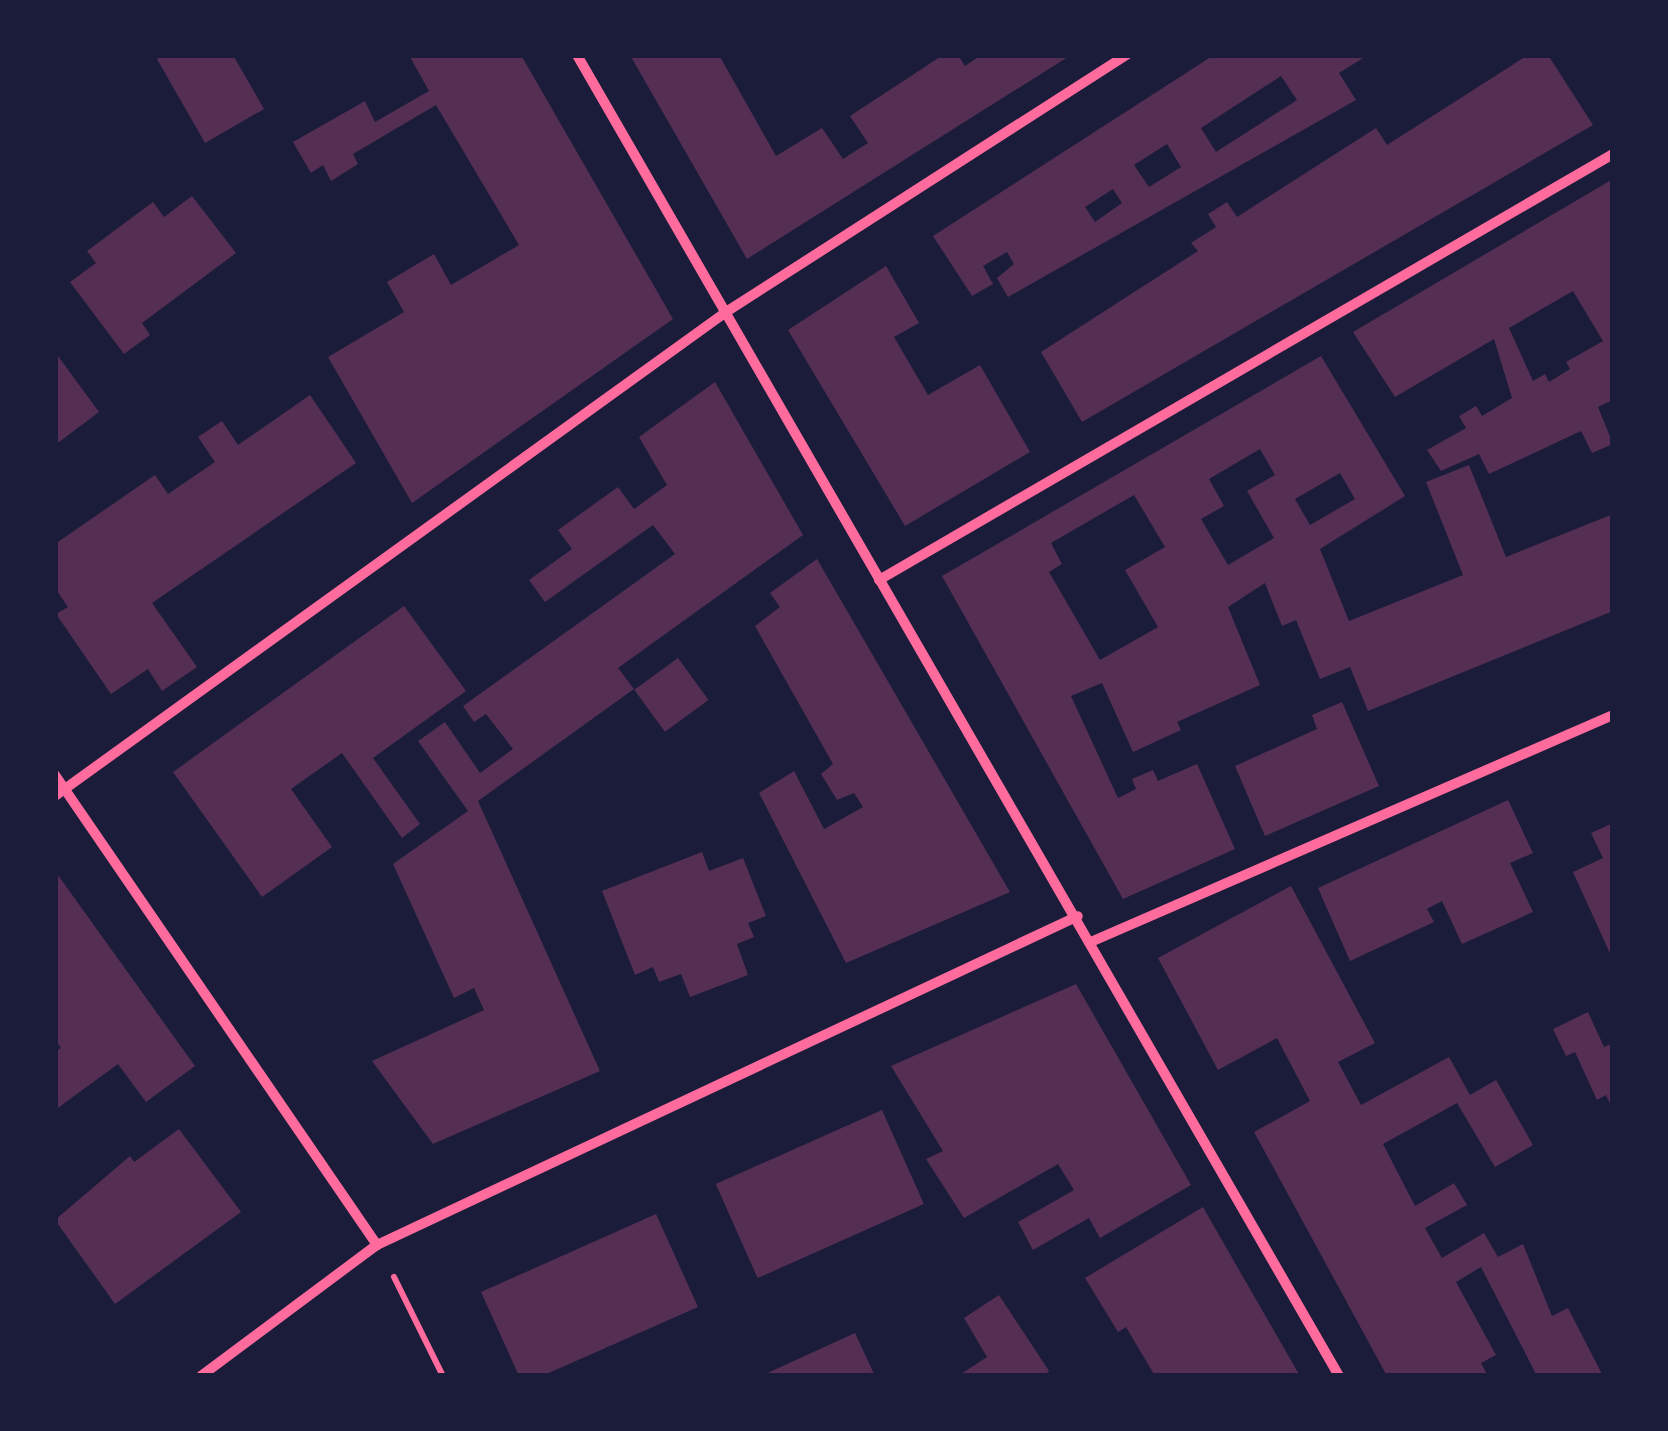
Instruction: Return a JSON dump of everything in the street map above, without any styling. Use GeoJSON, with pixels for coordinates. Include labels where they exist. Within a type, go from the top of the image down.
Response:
{"type":"FeatureCollection","features":[{"type":"Feature","properties":{"kind":"street"},"geometry":{"type":"LineString","coordinates":[[577,55],[1093,942],[1339,1376]]}},
{"type":"Feature","properties":{"kind":"street"},"geometry":{"type":"LineString","coordinates":[[60,793],[726,312],[1127,55]]}},
{"type":"Feature","properties":{"kind":"street"},"geometry":{"type":"LineString","coordinates":[[879,580],[1613,154]]}},
{"type":"Feature","properties":{"kind":"street"},"geometry":{"type":"LineString","coordinates":[[1093,942],[1613,715]]}},
{"type":"Feature","properties":{"kind":"street"},"geometry":{"type":"LineString","coordinates":[[55,774],[60,793],[377,1245]]}},
{"type":"Feature","properties":{"kind":"street"},"geometry":{"type":"LineString","coordinates":[[201,1376],[377,1245],[1078,916]]}},
{"type":"Feature","properties":{"kind":"path"},"geometry":{"type":"LineString","coordinates":[[377,1245],[443,1376]]}},
{"type":"Feature","properties":{"kind":"building"},"geometry":{"type":"Polygon","coordinates":[[[164,55],[233,55],[264,109],[205,143],[157,59],[164,55]]]}},
{"type":"Feature","properties":{"kind":"building"},"geometry":{"type":"Polygon","coordinates":[[[409,55],[521,55],[673,319],[412,503],[328,357],[404,312],[387,282],[434,254],[451,285],[519,245],[436,105],[353,154],[358,164],[331,181],[323,165],[311,173],[293,142],[365,101],[375,122],[429,91],[409,55]]]}},
{"type":"Feature","properties":{"kind":"building"},"geometry":{"type":"Polygon","coordinates":[[[630,55],[719,55],[776,156],[822,128],[843,159],[868,143],[850,116],[943,55],[958,55],[965,66],[981,55],[1071,55],[747,259],[630,55]]]}},
{"type":"Feature","properties":{"kind":"building"},"geometry":{"type":"Polygon","coordinates":[[[1214,55],[1368,55],[1339,73],[1356,100],[1008,297],[997,278],[1014,264],[1007,252],[983,266],[993,284],[972,296],[933,236],[1214,55]],[[1281,76],[1201,128],[1216,152],[1297,100],[1281,76]],[[1167,144],[1134,165],[1149,187],[1181,167],[1167,144]],[[1113,189],[1085,207],[1095,222],[1122,203],[1113,189]]]}},
{"type":"Feature","properties":{"kind":"building"},"geometry":{"type":"Polygon","coordinates":[[[1528,55],[1548,55],[1593,125],[1082,422],[1041,352],[1198,251],[1191,243],[1216,227],[1208,214],[1227,202],[1237,217],[1376,128],[1387,145],[1528,55]]]}},
{"type":"Feature","properties":{"kind":"building"},"geometry":{"type":"Polygon","coordinates":[[[1613,179],[1613,400],[1598,407],[1613,444],[1592,453],[1581,431],[1489,474],[1479,454],[1441,471],[1427,450],[1466,428],[1459,416],[1476,406],[1482,416],[1512,398],[1494,339],[1395,397],[1353,332],[1613,179]],[[1573,291],[1509,328],[1533,381],[1545,374],[1549,382],[1570,369],[1566,362],[1603,341],[1573,291]]]}},
{"type":"Feature","properties":{"kind":"building"},"geometry":{"type":"Polygon","coordinates":[[[192,196],[236,253],[142,323],[150,335],[124,354],[70,282],[96,263],[87,251],[153,202],[164,217],[192,196]]]}},
{"type":"Feature","properties":{"kind":"building"},"geometry":{"type":"Polygon","coordinates":[[[886,266],[919,323],[894,337],[928,395],[980,365],[1030,452],[905,526],[788,330],[886,266]]]}},
{"type":"Feature","properties":{"kind":"building"},"geometry":{"type":"Polygon","coordinates":[[[55,352],[99,412],[55,445],[55,352]]]}},
{"type":"Feature","properties":{"kind":"building"},"geometry":{"type":"Polygon","coordinates":[[[1321,356],[1405,496],[1320,549],[1349,621],[1463,575],[1426,482],[1469,465],[1506,557],[1613,514],[1613,611],[1368,711],[1350,667],[1320,679],[1296,620],[1282,626],[1265,583],[1228,607],[1260,685],[1177,722],[1181,730],[1133,752],[1102,683],[1071,696],[1118,798],[1136,789],[1132,779],[1153,770],[1158,781],[1197,764],[1235,849],[1123,899],[942,576],[1321,356]],[[1260,449],[1209,479],[1224,506],[1201,519],[1228,565],[1274,538],[1247,491],[1275,475],[1260,449]],[[1340,473],[1295,499],[1310,525],[1355,499],[1340,473]],[[1134,495],[1051,543],[1062,564],[1049,572],[1100,660],[1158,627],[1125,570],[1165,547],[1134,495]]]}},
{"type":"Feature","properties":{"kind":"building"},"geometry":{"type":"Polygon","coordinates":[[[715,382],[803,535],[618,668],[634,689],[478,801],[600,1071],[433,1144],[372,1061],[484,1010],[474,988],[454,998],[393,864],[468,811],[418,741],[445,722],[480,773],[513,749],[486,714],[474,722],[463,706],[675,554],[653,525],[545,602],[529,580],[572,549],[558,530],[618,487],[634,509],[667,485],[639,437],[715,382]]]}},
{"type":"Feature","properties":{"kind":"building"},"geometry":{"type":"Polygon","coordinates":[[[310,395],[356,463],[152,603],[197,667],[162,691],[148,669],[111,694],[56,614],[68,607],[55,588],[55,544],[155,475],[168,494],[215,462],[198,437],[222,421],[238,445],[310,395]]]}},
{"type":"Feature","properties":{"kind":"building"},"geometry":{"type":"Polygon","coordinates":[[[817,559],[1010,892],[846,963],[759,793],[794,771],[824,829],[863,807],[854,793],[837,800],[821,774],[833,764],[755,626],[780,607],[770,593],[817,559]]]}},
{"type":"Feature","properties":{"kind":"building"},"geometry":{"type":"Polygon","coordinates":[[[404,606],[466,691],[373,758],[420,824],[402,838],[342,753],[291,789],[332,847],[262,897],[173,772],[404,606]]]}},
{"type":"Feature","properties":{"kind":"building"},"geometry":{"type":"Polygon","coordinates":[[[678,658],[709,700],[665,732],[634,690],[678,658]]]}},
{"type":"Feature","properties":{"kind":"building"},"geometry":{"type":"Polygon","coordinates":[[[1342,702],[1379,786],[1265,836],[1235,766],[1317,729],[1312,715],[1342,702]]]}},
{"type":"Feature","properties":{"kind":"building"},"geometry":{"type":"Polygon","coordinates":[[[1508,800],[1533,853],[1510,863],[1533,912],[1462,944],[1442,901],[1427,909],[1434,922],[1350,961],[1318,888],[1508,800]]]}},
{"type":"Feature","properties":{"kind":"building"},"geometry":{"type":"Polygon","coordinates":[[[1613,823],[1613,960],[1573,872],[1603,858],[1591,833],[1613,823]]]}},
{"type":"Feature","properties":{"kind":"building"},"geometry":{"type":"Polygon","coordinates":[[[702,852],[709,871],[743,858],[766,916],[748,923],[754,937],[737,944],[748,975],[690,997],[681,974],[659,982],[653,967],[635,975],[602,891],[702,852]]]}},
{"type":"Feature","properties":{"kind":"building"},"geometry":{"type":"Polygon","coordinates":[[[55,871],[195,1066],[146,1102],[118,1064],[55,1110],[55,1052],[61,1048],[55,1040],[55,871]]]}},
{"type":"Feature","properties":{"kind":"building"},"geometry":{"type":"Polygon","coordinates":[[[1291,886],[1375,1043],[1338,1062],[1361,1105],[1449,1057],[1470,1095],[1496,1080],[1533,1145],[1495,1167],[1457,1103],[1383,1144],[1415,1206],[1454,1183],[1467,1205],[1425,1228],[1442,1258],[1484,1233],[1498,1257],[1523,1244],[1552,1316],[1568,1308],[1603,1376],[1537,1376],[1481,1267],[1456,1282],[1496,1355],[1481,1363],[1488,1376],[1387,1376],[1254,1132],[1310,1101],[1277,1038],[1218,1070],[1158,958],[1291,886]]]}},
{"type":"Feature","properties":{"kind":"building"},"geometry":{"type":"Polygon","coordinates":[[[1076,984],[1191,1185],[1100,1238],[1089,1218],[1033,1250],[1018,1222],[1074,1190],[1058,1164],[964,1218],[926,1159],[943,1151],[891,1066],[1076,984]]]}},
{"type":"Feature","properties":{"kind":"building"},"geometry":{"type":"Polygon","coordinates":[[[1588,1012],[1604,1047],[1613,1043],[1613,1110],[1606,1095],[1597,1100],[1575,1052],[1566,1056],[1553,1029],[1588,1012]]]}},
{"type":"Feature","properties":{"kind":"building"},"geometry":{"type":"Polygon","coordinates":[[[882,1110],[924,1204],[758,1278],[716,1184],[882,1110]]]}},
{"type":"Feature","properties":{"kind":"building"},"geometry":{"type":"Polygon","coordinates":[[[179,1129],[241,1212],[115,1304],[55,1220],[130,1156],[134,1162],[179,1129]]]}},
{"type":"Feature","properties":{"kind":"building"},"geometry":{"type":"Polygon","coordinates":[[[1203,1207],[1300,1376],[1155,1376],[1126,1327],[1118,1332],[1085,1278],[1203,1207]]]}},
{"type":"Feature","properties":{"kind":"building"},"geometry":{"type":"Polygon","coordinates":[[[656,1214],[698,1307],[542,1376],[519,1376],[481,1292],[656,1214]]]}},
{"type":"Feature","properties":{"kind":"building"},"geometry":{"type":"Polygon","coordinates":[[[999,1295],[1049,1371],[1045,1376],[958,1376],[987,1357],[964,1318],[999,1295]]]}},
{"type":"Feature","properties":{"kind":"building"},"geometry":{"type":"Polygon","coordinates":[[[855,1333],[875,1376],[761,1376],[855,1333]]]}}]}
